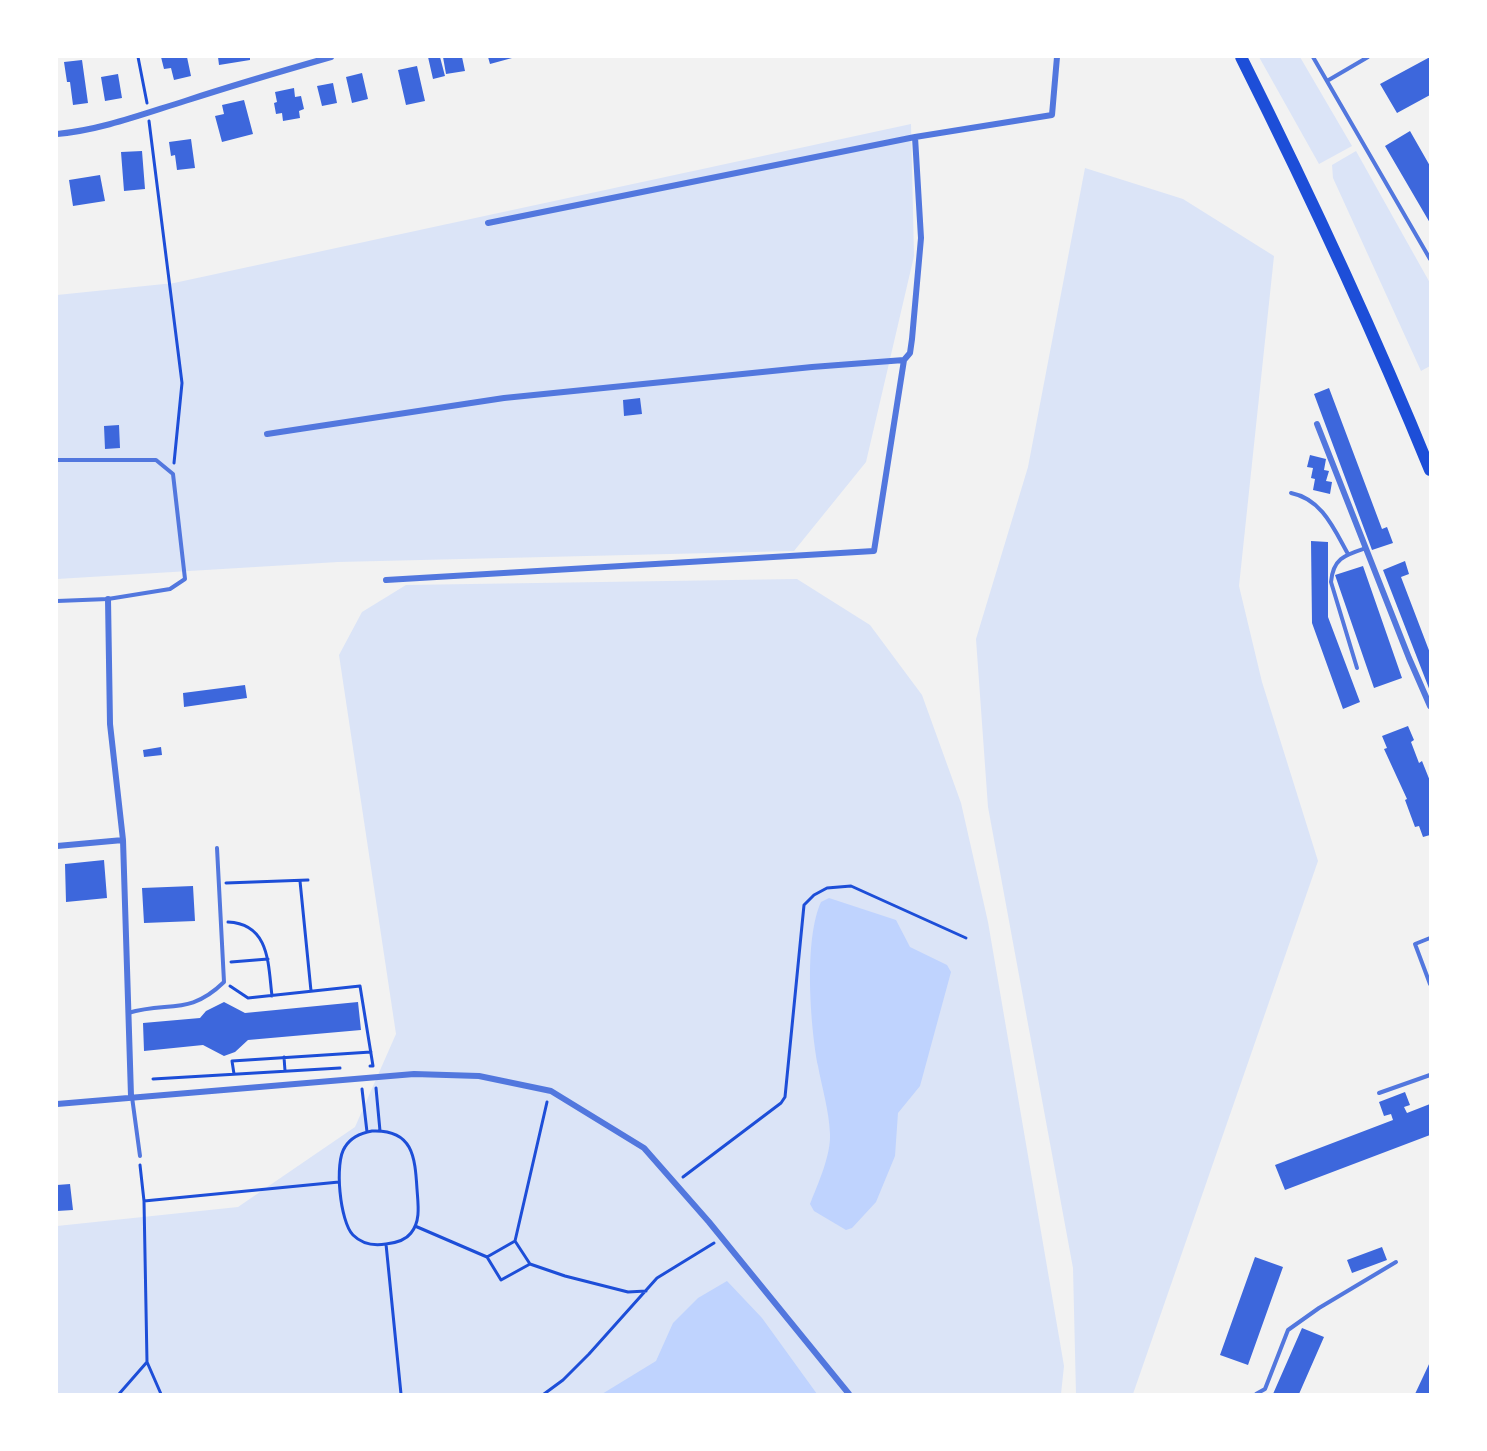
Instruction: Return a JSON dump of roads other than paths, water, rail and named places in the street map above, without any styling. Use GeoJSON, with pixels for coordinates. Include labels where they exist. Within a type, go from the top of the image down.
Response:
{"type":"FeatureCollection","features":[{"type":"Feature","properties":{"kind":"main road"},"geometry":{"type":"LineString","coordinates":[[1241,57],[1300,174],[1372,331],[1430,470]]}},
{"type":"Feature","properties":{"kind":"street"},"geometry":{"type":"LineString","coordinates":[[57,134],[103,126],[254,78],[331,57]]}},
{"type":"Feature","properties":{"kind":"street"},"geometry":{"type":"LineString","coordinates":[[488,223],[915,137],[1052,116],[1057,57]]}},
{"type":"Feature","properties":{"kind":"street"},"geometry":{"type":"LineString","coordinates":[[386,580],[874,551],[904,360],[910,353],[912,339],[921,238],[915,137]]}},
{"type":"Feature","properties":{"kind":"street"},"geometry":{"type":"LineString","coordinates":[[267,434],[504,398],[904,360]]}},
{"type":"Feature","properties":{"kind":"street"},"geometry":{"type":"LineString","coordinates":[[1317,424],[1430,706]]}},
{"type":"Feature","properties":{"kind":"street"},"geometry":{"type":"LineString","coordinates":[[108,599],[110,724],[123,840],[131,1096]]}},
{"type":"Feature","properties":{"kind":"street"},"geometry":{"type":"LineString","coordinates":[[57,846],[123,840]]}},
{"type":"Feature","properties":{"kind":"street"},"geometry":{"type":"LineString","coordinates":[[57,1104],[414,1074],[479,1076],[551,1091],[644,1148],[709,1222],[849,1394]]}},
{"type":"Feature","properties":{"kind":"lane"},"geometry":{"type":"LineString","coordinates":[[1313,57],[1430,259]]}},
{"type":"Feature","properties":{"kind":"lane"},"geometry":{"type":"LineString","coordinates":[[1327,81],[1368,57]]}},
{"type":"Feature","properties":{"kind":"lane"},"geometry":{"type":"LineString","coordinates":[[57,460],[156,460],[173,474],[185,579],[170,589],[108,599],[57,601]]}},
{"type":"Feature","properties":{"kind":"lane"},"geometry":{"type":"LineString","coordinates":[[1292,493],[1316,504],[1335,530],[1348,554]]}},
{"type":"Feature","properties":{"kind":"lane"},"geometry":{"type":"LineString","coordinates":[[1357,668],[1331,582],[1334,566],[1348,554],[1366,548]]}},
{"type":"Feature","properties":{"kind":"lane"},"geometry":{"type":"LineString","coordinates":[[128,1013],[184,1006],[200,1001],[224,982],[217,848]]}},
{"type":"Feature","properties":{"kind":"lane"},"geometry":{"type":"LineString","coordinates":[[1430,938],[1415,945],[1430,984]]}},
{"type":"Feature","properties":{"kind":"lane"},"geometry":{"type":"LineString","coordinates":[[1379,1093],[1430,1074]]}},
{"type":"Feature","properties":{"kind":"lane"},"geometry":{"type":"LineString","coordinates":[[131,1096],[140,1156]]}},
{"type":"Feature","properties":{"kind":"lane"},"geometry":{"type":"LineString","coordinates":[[1256,1394],[1265,1389],[1288,1330],[1319,1308],[1396,1262]]}},
{"type":"Feature","properties":{"kind":"water"},"geometry":{"type":"Polygon","coordinates":[[[829,898],[896,920],[910,947],[947,965],[951,972],[920,1086],[898,1113],[895,1156],[876,1202],[852,1228],[846,1230],[814,1211],[810,1204],[830,1142],[828,1116],[815,1048],[810,982],[812,937],[816,918],[821,902],[829,898]]]}},
{"type":"Feature","properties":{"kind":"water"},"geometry":{"type":"Polygon","coordinates":[[[727,1281],[762,1318],[817,1394],[602,1394],[656,1361],[673,1323],[698,1298],[727,1281]]]}}]}
